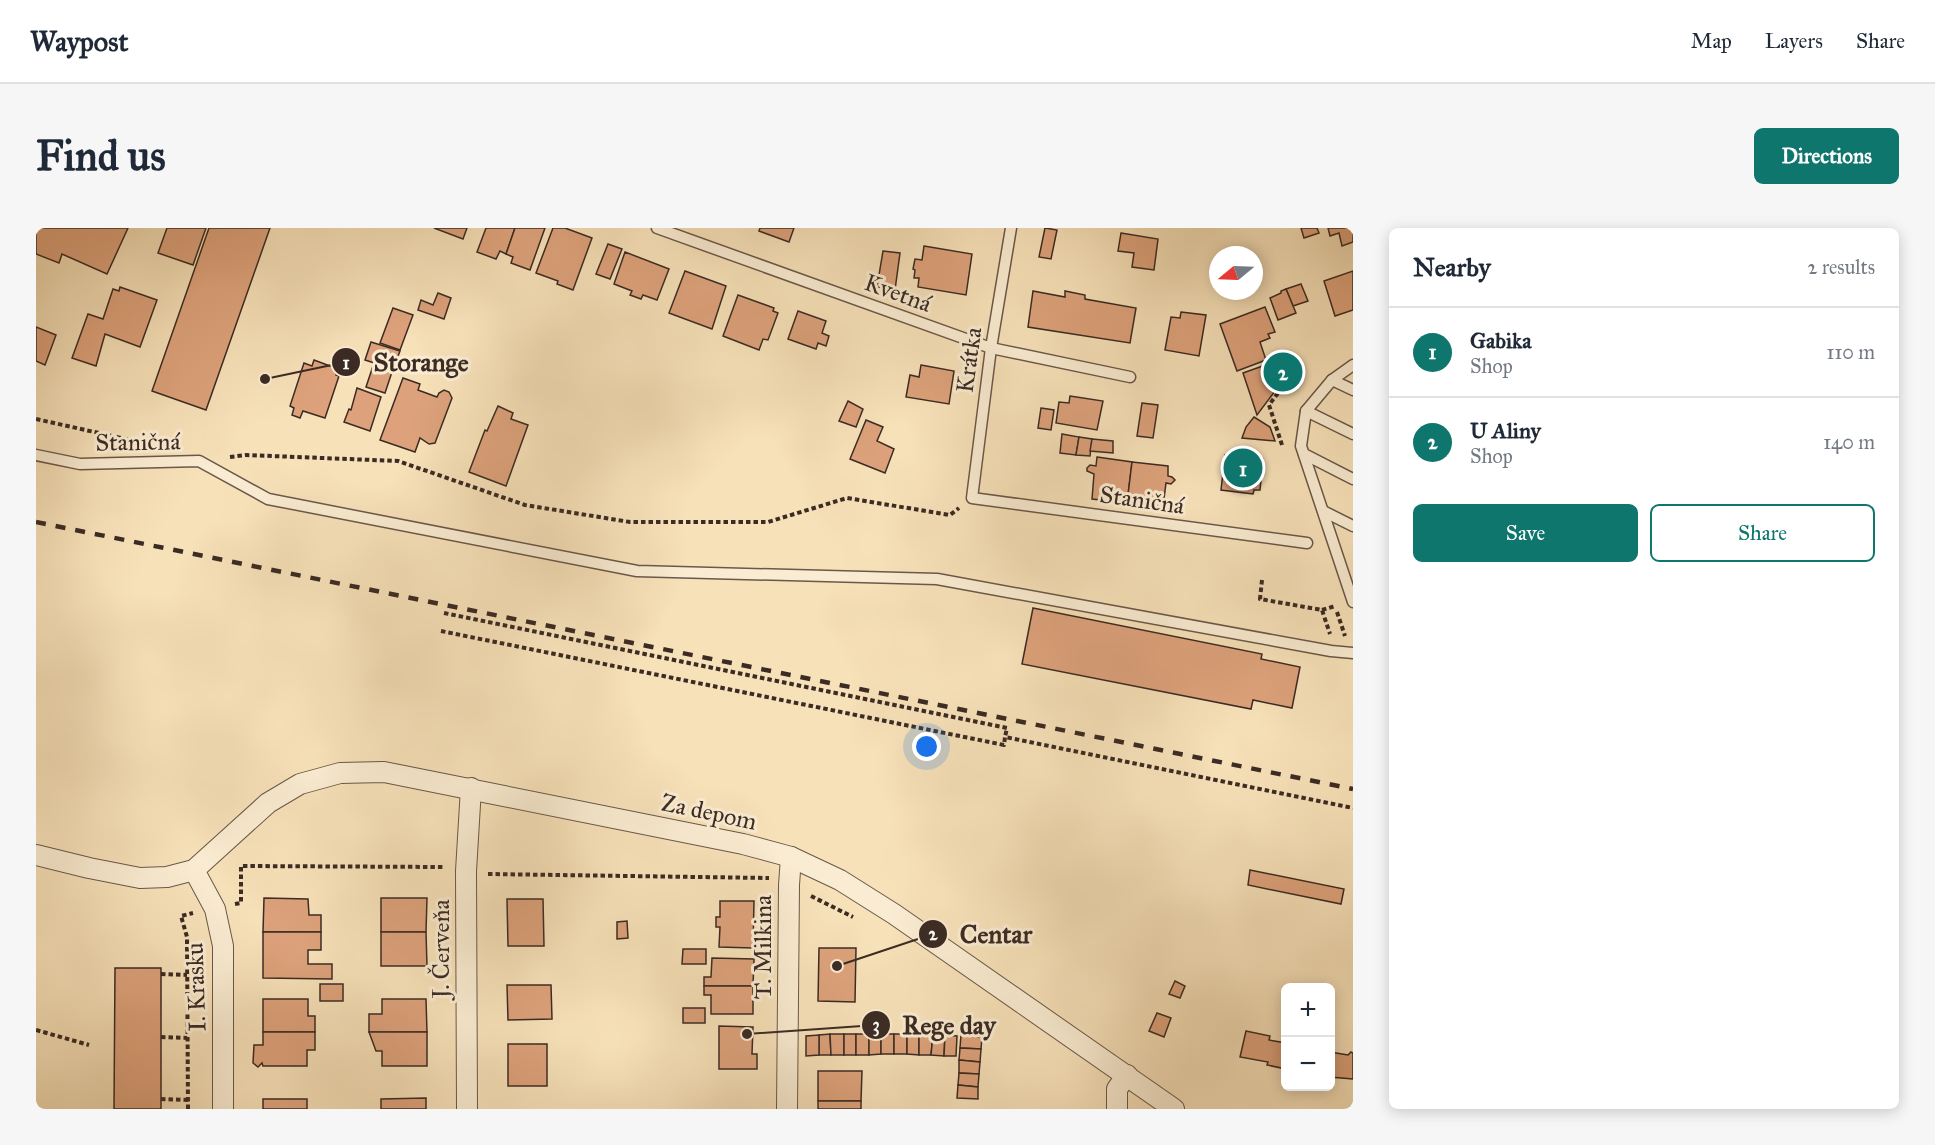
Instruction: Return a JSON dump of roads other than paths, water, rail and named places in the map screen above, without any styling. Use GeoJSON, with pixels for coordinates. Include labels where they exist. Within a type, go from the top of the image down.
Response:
{"type":"FeatureCollection","features":[{"type":"Feature","properties":{"kind":"street","name":"Za depom"},"geometry":{"type":"LineString","coordinates":[[194,870],[268,803],[300,784],[340,773],[384,772],[743,844],[791,857],[840,880],[894,914],[1174,1109]]}},
{"type":"Feature","properties":{"kind":"street","name":"J. Červeňa"},"geometry":{"type":"LineString","coordinates":[[466,1109],[466,871],[471,788]]}},
{"type":"Feature","properties":{"kind":"street"},"geometry":{"type":"LineString","coordinates":[[36,855],[140,878],[167,877],[194,870]]}},
{"type":"Feature","properties":{"kind":"street","name":"T. Milkina"},"geometry":{"type":"LineString","coordinates":[[787,1109],[791,857]]}},
{"type":"Feature","properties":{"kind":"street","name":"I. Krasku"},"geometry":{"type":"LineString","coordinates":[[194,870],[215,909],[223,946],[223,1109]]}},
{"type":"Feature","properties":{"kind":"street"},"geometry":{"type":"LineString","coordinates":[[1117,1109],[1117,1089],[1127,1075]]}},
{"type":"Feature","properties":{"kind":"lane","name":"Kvetná"},"geometry":{"type":"LineString","coordinates":[[657,228],[991,348],[1130,377]]}},
{"type":"Feature","properties":{"kind":"lane","name":"Krátka"},"geometry":{"type":"LineString","coordinates":[[972,498],[991,348],[1011,228]]}},
{"type":"Feature","properties":{"kind":"lane"},"geometry":{"type":"LineString","coordinates":[[1353,365],[1332,380],[1306,411],[1301,446],[1353,602]]}},
{"type":"Feature","properties":{"kind":"lane"},"geometry":{"type":"LineString","coordinates":[[1332,380],[1353,390]]}},
{"type":"Feature","properties":{"kind":"lane"},"geometry":{"type":"LineString","coordinates":[[1306,411],[1353,434]]}},
{"type":"Feature","properties":{"kind":"lane"},"geometry":{"type":"LineString","coordinates":[[1304,454],[1353,478]]}},
{"type":"Feature","properties":{"kind":"lane","name":"Staničná"},"geometry":{"type":"LineString","coordinates":[[36,455],[80,464],[199,461],[268,498],[637,571],[937,579],[1331,651],[1353,653]]}},
{"type":"Feature","properties":{"kind":"lane","name":"Staničná"},"geometry":{"type":"LineString","coordinates":[[972,498],[1307,543]]}},
{"type":"Feature","properties":{"kind":"lane"},"geometry":{"type":"LineString","coordinates":[[1323,511],[1353,526]]}},
{"type":"Feature","properties":{"kind":"lane"},"geometry":{"type":"LineString","coordinates":[[1342,569],[1353,574]]}},
{"type":"Feature","properties":{"kind":"railway"},"geometry":{"type":"LineString","coordinates":[[36,522],[1353,789]]}},
{"type":"Feature","properties":{"kind":"place","name":"U Aliny"},"geometry":{"type":"Point","coordinates":[1283,372]}},
{"type":"Feature","properties":{"kind":"place","name":"Storange"},"geometry":{"type":"Point","coordinates":[265,379]}},
{"type":"Feature","properties":{"kind":"place","name":"Gabika"},"geometry":{"type":"Point","coordinates":[1243,468]}},
{"type":"Feature","properties":{"kind":"place","name":"Centar"},"geometry":{"type":"Point","coordinates":[837,966]}},
{"type":"Feature","properties":{"kind":"place","name":"Rege day"},"geometry":{"type":"Point","coordinates":[747,1034]}}]}
